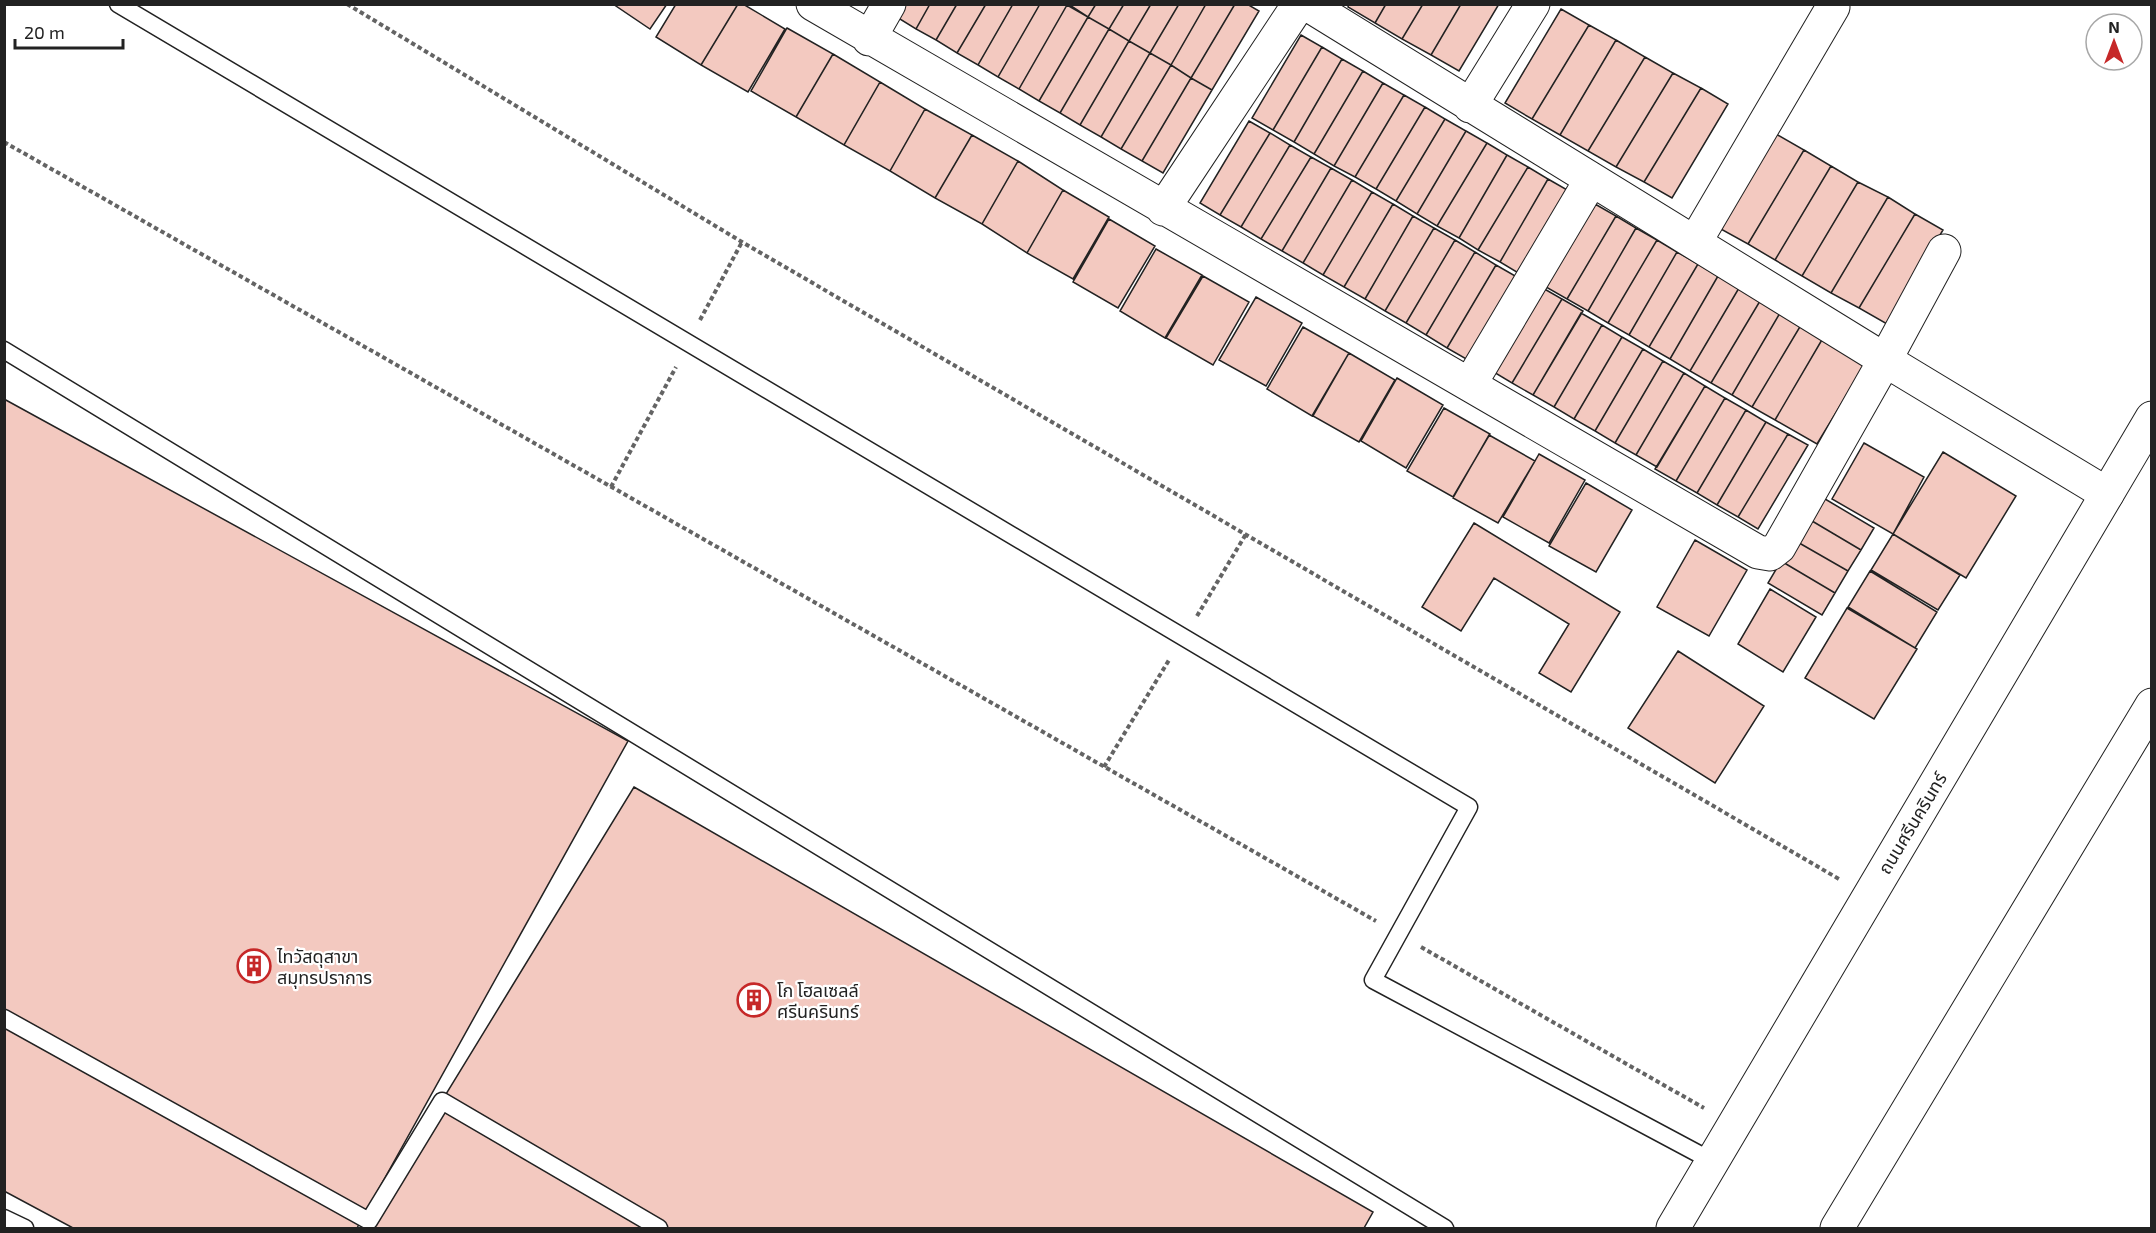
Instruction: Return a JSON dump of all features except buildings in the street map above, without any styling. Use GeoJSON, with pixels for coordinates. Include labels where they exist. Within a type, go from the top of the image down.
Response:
{"type":"FeatureCollection","features":[{"type":"Feature","properties":{"kind":"street"},"geometry":{"type":"LineString","coordinates":[[813,4],[869,39],[1758,552],[1770,554],[1779,547],[1944,251]]}},
{"type":"Feature","properties":{"kind":"street"},"geometry":{"type":"LineString","coordinates":[[869,39],[890,4]]}},
{"type":"Feature","properties":{"kind":"street"},"geometry":{"type":"LineString","coordinates":[[1163,209],[1299,4]]}},
{"type":"Feature","properties":{"kind":"street"},"geometry":{"type":"LineString","coordinates":[[1307,4],[1470,106],[2107,494]]}},
{"type":"Feature","properties":{"kind":"street"},"geometry":{"type":"LineString","coordinates":[[1470,106],[1533,4]]}},
{"type":"Feature","properties":{"kind":"street"},"geometry":{"type":"LineString","coordinates":[[1695,242],[1833,7]]}},
{"type":"Feature","properties":{"kind":"street"},"geometry":{"type":"LineString","coordinates":[[1470,384],[1591,180]]}},
{"type":"Feature","properties":{"kind":"street","name":"ถนนศรีนครินทร์"},"geometry":{"type":"LineString","coordinates":[[1673,1228],[2151,418]]}},
{"type":"Feature","properties":{"kind":"street"},"geometry":{"type":"LineString","coordinates":[[1837,1228],[2151,705]]}},
{"type":"Feature","properties":{"kind":"lane"},"geometry":{"type":"LineString","coordinates":[[118,4],[1469,807],[1374,980],[1712,1161]]}},
{"type":"Feature","properties":{"kind":"lane"},"geometry":{"type":"LineString","coordinates":[[4,350],[1445,1228]]}},
{"type":"Feature","properties":{"kind":"lane"},"geometry":{"type":"LineString","coordinates":[[4,1018],[369,1221],[442,1101],[658,1228]]}},
{"type":"Feature","properties":{"kind":"lane"},"geometry":{"type":"LineString","coordinates":[[4,1218],[25,1228]]}},
{"type":"Feature","properties":{"kind":"path"},"geometry":{"type":"LineString","coordinates":[[346,4],[753,248],[1869,896]]}},
{"type":"Feature","properties":{"kind":"path"},"geometry":{"type":"LineString","coordinates":[[4,142],[1383,925]]}},
{"type":"Feature","properties":{"kind":"path"},"geometry":{"type":"LineString","coordinates":[[1414,943],[1734,1125]]}},
{"type":"Feature","properties":{"kind":"place","name":"ไทวัสดุสาขา สมุทรปราการ"},"geometry":{"type":"Point","coordinates":[254,966]}},
{"type":"Feature","properties":{"kind":"place","name":"โก โฮลเซลล์ ศรีนครินทร์"},"geometry":{"type":"Point","coordinates":[754,1000]}}]}
